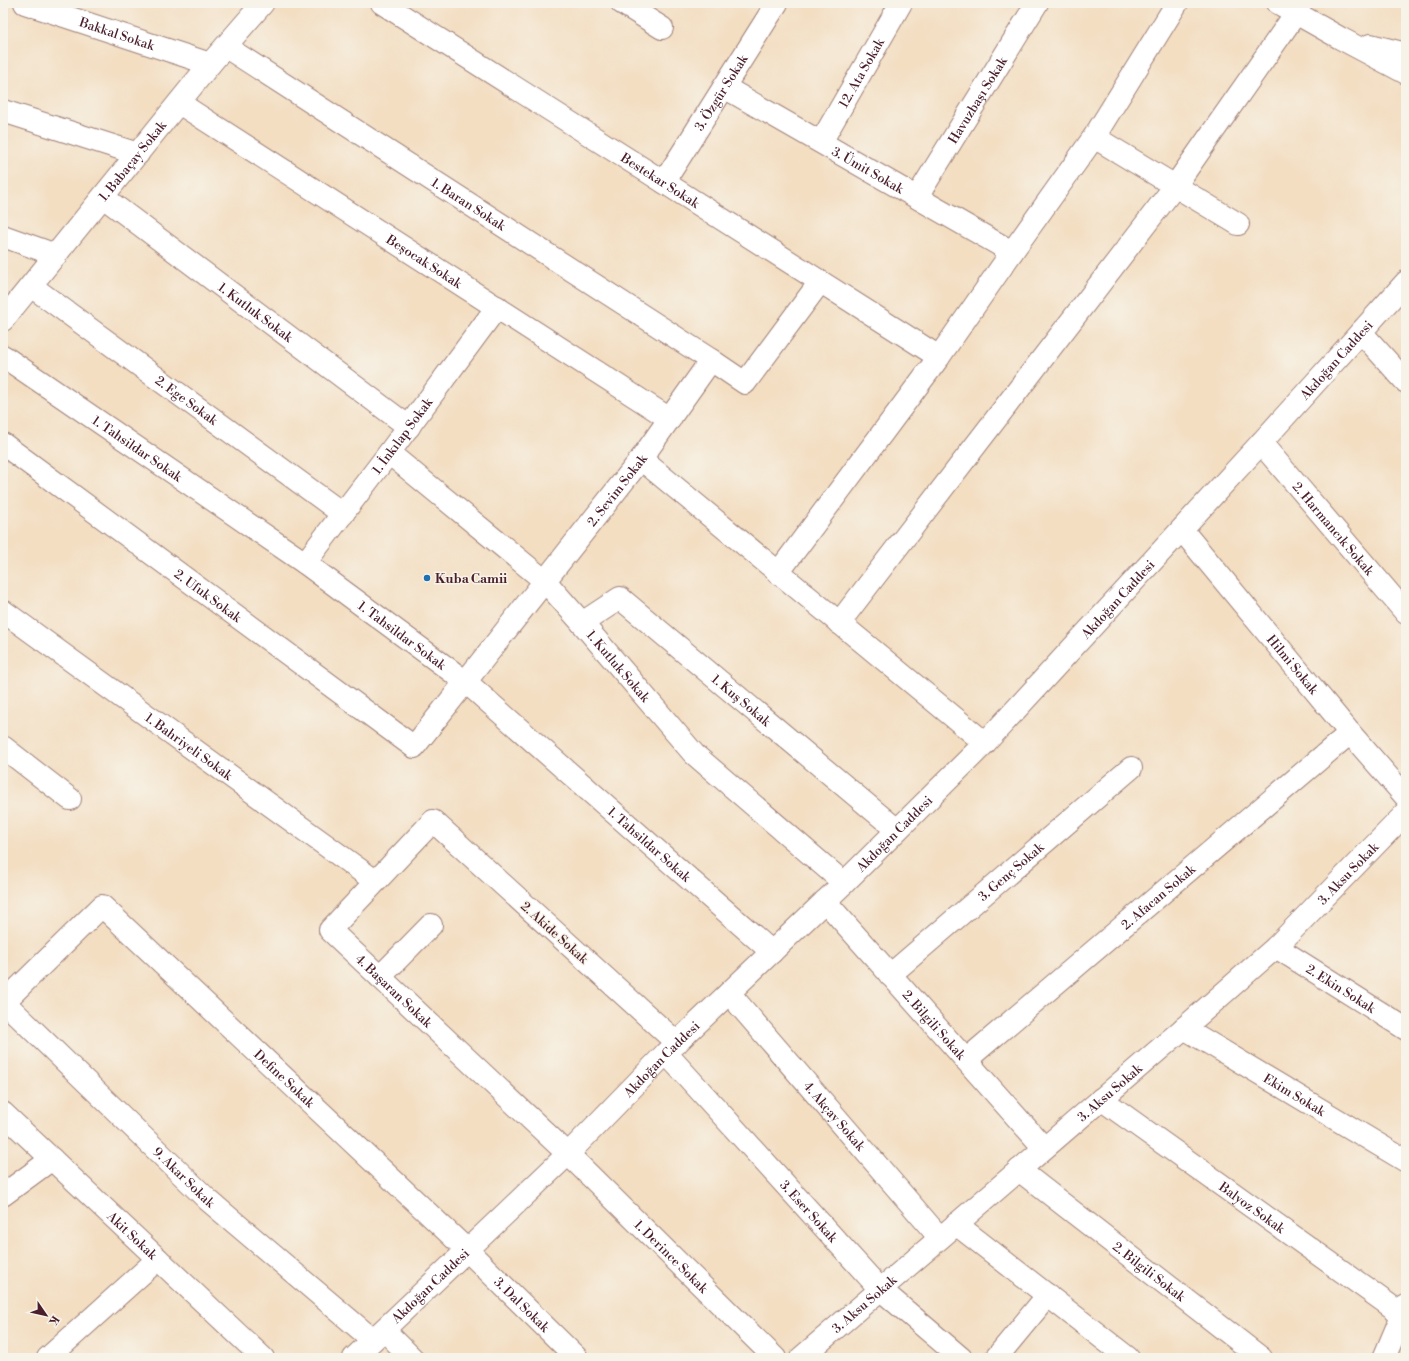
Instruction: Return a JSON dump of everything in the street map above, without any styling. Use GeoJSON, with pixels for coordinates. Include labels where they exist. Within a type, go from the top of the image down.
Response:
{"type":"FeatureCollection","features":[{"type":"Feature","properties":{"kind":"street","name":"Bakkal Sokak"},"geometry":{"type":"LineString","coordinates":[[25,3],[210,64]]}},
{"type":"Feature","properties":{"kind":"street","name":"1. Babaçay Sokak"},"geometry":{"type":"LineString","coordinates":[[3,320],[210,64],[263,3]]}},
{"type":"Feature","properties":{"kind":"street","name":"Bestekar Sokak"},"geometry":{"type":"LineString","coordinates":[[382,3],[939,357]]}},
{"type":"Feature","properties":{"kind":"street"},"geometry":{"type":"LineString","coordinates":[[622,3],[662,28]]}},
{"type":"Feature","properties":{"kind":"street","name":"3. Özgür Sokak"},"geometry":{"type":"LineString","coordinates":[[664,182],[777,3]]}},
{"type":"Feature","properties":{"kind":"street","name":"12. Ata Sokak"},"geometry":{"type":"LineString","coordinates":[[821,142],[901,3]]}},
{"type":"Feature","properties":{"kind":"street","name":"Havuzbaşı Sokak"},"geometry":{"type":"LineString","coordinates":[[917,197],[1037,3]]}},
{"type":"Feature","properties":{"kind":"street"},"geometry":{"type":"LineString","coordinates":[[778,573],[939,357],[1094,137],[1177,3]]}},
{"type":"Feature","properties":{"kind":"street"},"geometry":{"type":"LineString","coordinates":[[839,623],[1175,186],[1287,8],[1406,73]]}},
{"type":"Feature","properties":{"kind":"street"},"geometry":{"type":"LineString","coordinates":[[1340,38],[1406,54]]}},
{"type":"Feature","properties":{"kind":"street","name":"1. Baran Sokak"},"geometry":{"type":"LineString","coordinates":[[226,47],[711,360]]}},
{"type":"Feature","properties":{"kind":"street","name":"3. Ümit Sokak"},"geometry":{"type":"LineString","coordinates":[[724,87],[1012,252]]}},
{"type":"Feature","properties":{"kind":"street","name":"Beşocak Sokak"},"geometry":{"type":"LineString","coordinates":[[179,103],[670,419]]}},
{"type":"Feature","properties":{"kind":"street"},"geometry":{"type":"LineString","coordinates":[[3,111],[138,154]]}},
{"type":"Feature","properties":{"kind":"street"},"geometry":{"type":"LineString","coordinates":[[1094,137],[1238,224]]}},
{"type":"Feature","properties":{"kind":"street","name":"1. Kutluk Sokak"},"geometry":{"type":"LineString","coordinates":[[103,196],[409,427]]}},
{"type":"Feature","properties":{"kind":"street"},"geometry":{"type":"LineString","coordinates":[[3,236],[56,255]]}},
{"type":"Feature","properties":{"kind":"street"},"geometry":{"type":"LineString","coordinates":[[711,360],[745,382],[820,282]]}},
{"type":"Feature","properties":{"kind":"street","name":"Akdoğan Caddesi"},"geometry":{"type":"LineString","coordinates":[[354,1358],[568,1154],[672,1048],[844,883],[985,744],[1182,530],[1406,282]]}},
{"type":"Feature","properties":{"kind":"street","name":"2. Ege Sokak"},"geometry":{"type":"LineString","coordinates":[[31,286],[343,514]]}},
{"type":"Feature","properties":{"kind":"street","name":"1. İnkılap Sokak"},"geometry":{"type":"LineString","coordinates":[[305,563],[389,454],[497,307]]}},
{"type":"Feature","properties":{"kind":"street"},"geometry":{"type":"LineString","coordinates":[[1361,332],[1406,382]]}},
{"type":"Feature","properties":{"kind":"street","name":"1. Tahsildar Sokak"},"geometry":{"type":"LineString","coordinates":[[3,356],[305,563],[466,682],[772,952]]}},
{"type":"Feature","properties":{"kind":"street","name":"2. Sevim Sokak"},"geometry":{"type":"LineString","coordinates":[[414,747],[641,460],[711,360]]}},
{"type":"Feature","properties":{"kind":"street","name":"2. Harmancık Sokak"},"geometry":{"type":"LineString","coordinates":[[1261,443],[1406,613]]}},
{"type":"Feature","properties":{"kind":"street","name":"2. Ufuk Sokak"},"geometry":{"type":"LineString","coordinates":[[3,444],[414,747]]}},
{"type":"Feature","properties":{"kind":"street","name":"1. Kutluk Sokak"},"geometry":{"type":"LineString","coordinates":[[389,454],[545,582],[694,754],[844,883]]}},
{"type":"Feature","properties":{"kind":"street"},"geometry":{"type":"LineString","coordinates":[[641,460],[985,744]]}},
{"type":"Feature","properties":{"kind":"street","name":"Hilmi Sokak"},"geometry":{"type":"LineString","coordinates":[[1182,530],[1350,733],[1406,797]]}},
{"type":"Feature","properties":{"kind":"street","name":"1. Kuş Sokak"},"geometry":{"type":"LineString","coordinates":[[582,623],[620,598],[897,830]]}},
{"type":"Feature","properties":{"kind":"street","name":"1. Bahriyeli Sokak"},"geometry":{"type":"LineString","coordinates":[[3,611],[374,881]]}},
{"type":"Feature","properties":{"kind":"street","name":"2. Afacan Sokak"},"geometry":{"type":"LineString","coordinates":[[966,1060],[1350,733]]}},
{"type":"Feature","properties":{"kind":"street"},"geometry":{"type":"LineString","coordinates":[[3,747],[70,799]]}},
{"type":"Feature","properties":{"kind":"street","name":"3. Genç Sokak"},"geometry":{"type":"LineString","coordinates":[[890,975],[1131,768]]}},
{"type":"Feature","properties":{"kind":"street","name":"3. Aksu Sokak"},"geometry":{"type":"LineString","coordinates":[[801,1358],[1276,947],[1406,813]]}},
{"type":"Feature","properties":{"kind":"street","name":"4. Başaran Sokak"},"geometry":{"type":"LineString","coordinates":[[433,821],[374,881],[330,930],[568,1154]]}},
{"type":"Feature","properties":{"kind":"street","name":"2. Akide Sokak"},"geometry":{"type":"LineString","coordinates":[[433,821],[672,1048]]}},
{"type":"Feature","properties":{"kind":"street","name":"2. Bilgili Sokak"},"geometry":{"type":"LineString","coordinates":[[825,901],[1044,1148]]}},
{"type":"Feature","properties":{"kind":"street","name":"Define Sokak"},"geometry":{"type":"LineString","coordinates":[[4,1002],[102,906],[467,1250]]}},
{"type":"Feature","properties":{"kind":"street"},"geometry":{"type":"LineString","coordinates":[[380,977],[431,925]]}},
{"type":"Feature","properties":{"kind":"street","name":"2. Ekin Sokak"},"geometry":{"type":"LineString","coordinates":[[1276,947],[1406,1029]]}},
{"type":"Feature","properties":{"kind":"street","name":"4. Akçay Sokak"},"geometry":{"type":"LineString","coordinates":[[729,993],[940,1238]]}},
{"type":"Feature","properties":{"kind":"street","name":"9. Akar Sokak"},"geometry":{"type":"LineString","coordinates":[[4,1002],[208,1200],[378,1335],[412,1358]]}},
{"type":"Feature","properties":{"kind":"street","name":"Ekim Sokak"},"geometry":{"type":"LineString","coordinates":[[1184,1028],[1406,1161]]}},
{"type":"Feature","properties":{"kind":"street","name":"3. Eser Sokak"},"geometry":{"type":"LineString","coordinates":[[672,1048],[880,1289],[961,1358]]}},
{"type":"Feature","properties":{"kind":"street","name":"Balyoz Sokak"},"geometry":{"type":"LineString","coordinates":[[1101,1100],[1405,1313]]}},
{"type":"Feature","properties":{"kind":"street","name":"Akit Sokak"},"geometry":{"type":"LineString","coordinates":[[3,1113],[263,1358]]}},
{"type":"Feature","properties":{"kind":"street","name":"1. Derince Sokak"},"geometry":{"type":"LineString","coordinates":[[568,1154],[775,1358]]}},
{"type":"Feature","properties":{"kind":"street"},"geometry":{"type":"LineString","coordinates":[[3,1195],[52,1159]]}},
{"type":"Feature","properties":{"kind":"street","name":"2. Bilgili Sokak"},"geometry":{"type":"LineString","coordinates":[[1019,1170],[1261,1358]]}},
{"type":"Feature","properties":{"kind":"street"},"geometry":{"type":"LineString","coordinates":[[956,1224],[1128,1358]]}},
{"type":"Feature","properties":{"kind":"street","name":"3. Dal Sokak"},"geometry":{"type":"LineString","coordinates":[[467,1250],[578,1358]]}},
{"type":"Feature","properties":{"kind":"street"},"geometry":{"type":"LineString","coordinates":[[48,1358],[158,1259]]}},
{"type":"Feature","properties":{"kind":"street"},"geometry":{"type":"LineString","coordinates":[[996,1358],[1048,1295]]}},
{"type":"Feature","properties":{"kind":"street"},"geometry":{"type":"LineString","coordinates":[[1384,1358],[1405,1313]]}},
{"type":"Feature","properties":{"kind":"place","name":"Kuba Camii"},"geometry":{"type":"Point","coordinates":[427,578]}}]}
